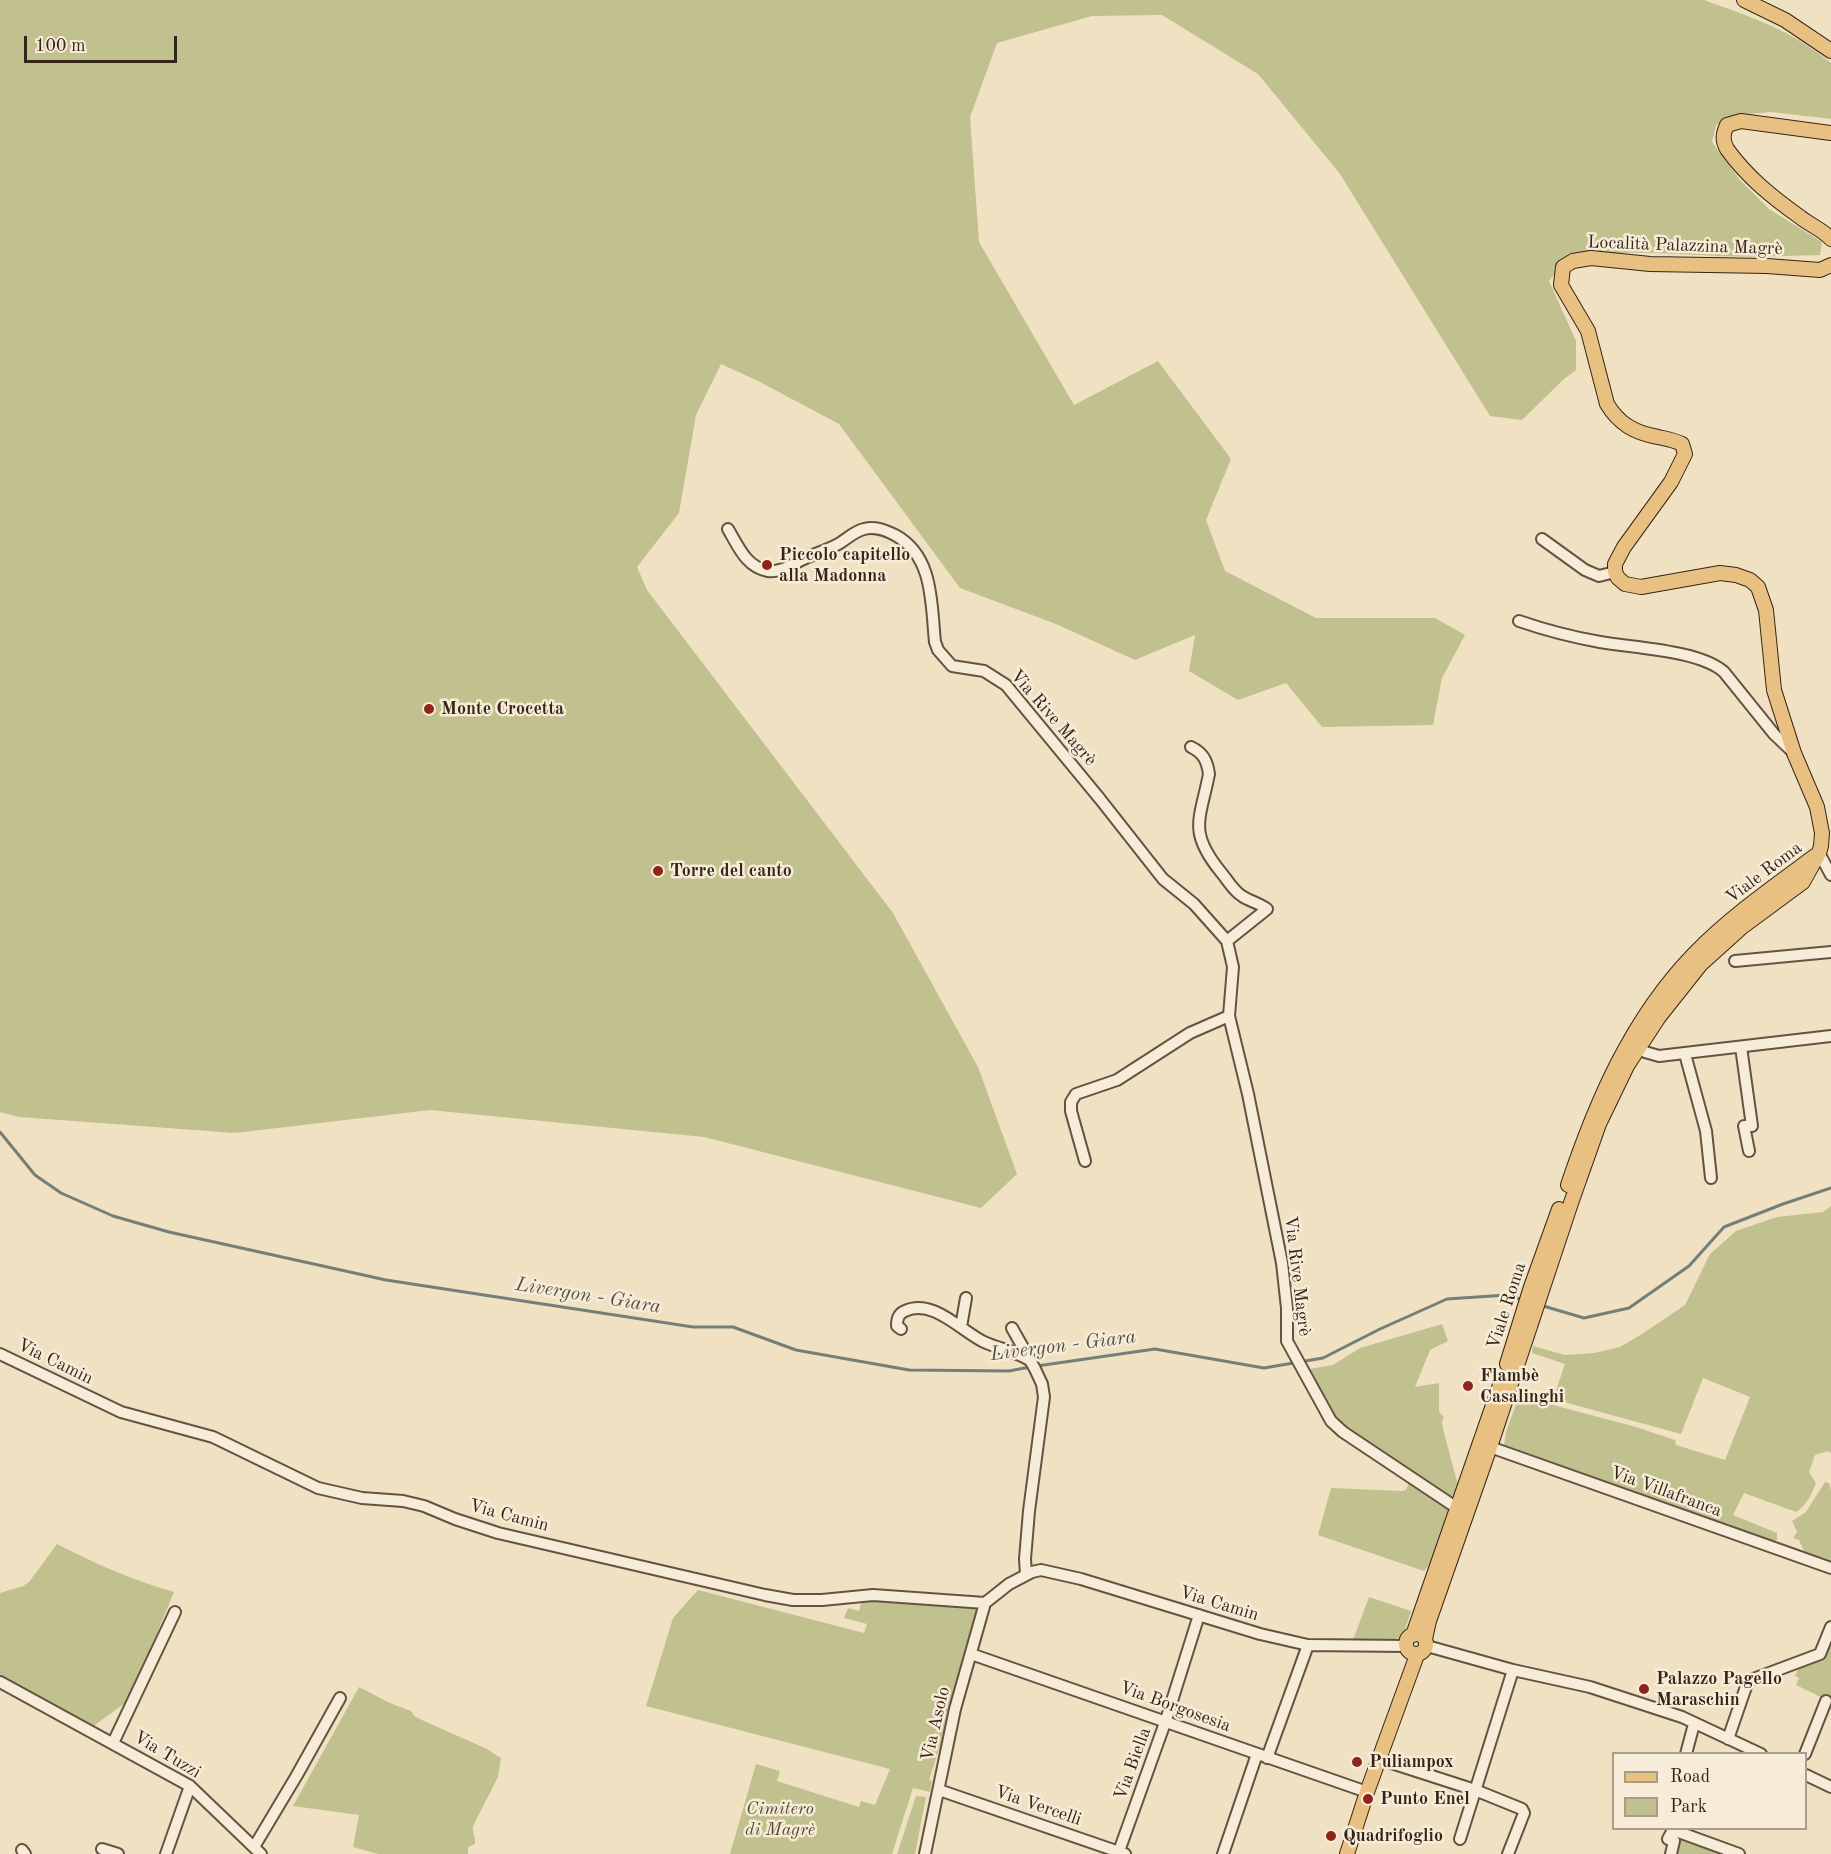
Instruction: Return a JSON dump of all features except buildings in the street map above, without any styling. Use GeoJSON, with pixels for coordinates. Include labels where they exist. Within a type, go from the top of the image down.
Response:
{"type":"FeatureCollection","features":[{"type":"Feature","properties":{"kind":"main road"},"geometry":{"type":"LineString","coordinates":[[1744,0],[1785,20],[1831,51]]}},
{"type":"Feature","properties":{"kind":"main road","name":"Località Palazzina Magrè"},"geometry":{"type":"LineString","coordinates":[[1831,133],[1741,121],[1727,125],[1723,134],[1723,142],[1734,159],[1759,186],[1831,239]]}},
{"type":"Feature","properties":{"kind":"main road","name":"Località Palazzina Magrè"},"geometry":{"type":"LineString","coordinates":[[1615,572],[1615,564],[1624,547],[1671,482],[1685,454],[1682,444],[1675,440],[1635,431],[1624,425],[1613,414],[1607,404],[1588,331],[1561,285],[1563,267],[1573,261],[1591,258],[1650,264],[1767,266],[1820,270],[1831,265]]}},
{"type":"Feature","properties":{"kind":"main road"},"geometry":{"type":"LineString","coordinates":[[1615,572],[1625,584],[1641,587],[1720,573],[1750,580],[1758,587],[1766,610],[1774,690],[1794,753],[1826,831],[1819,853]]}},
{"type":"Feature","properties":{"kind":"main road","name":"Viale Roma"},"geometry":{"type":"LineString","coordinates":[[1347,1854],[1418,1644],[1429,1621],[1462,1509],[1546,1259],[1599,1124],[1627,1066],[1659,1017],[1701,964],[1742,927],[1803,882],[1819,853]]}},
{"type":"Feature","properties":{"kind":"main road","name":"Viale Roma"},"geometry":{"type":"LineString","coordinates":[[1557,1228],[1586,1130],[1629,1040],[1658,995],[1694,953],[1744,909],[1819,853]]}},
{"type":"Feature","properties":{"kind":"street","name":"Via Rive Magrè"},"geometry":{"type":"LineString","coordinates":[[728,529],[743,556],[766,571],[778,571],[867,528],[883,529],[910,546],[923,564],[928,581],[935,642],[938,650],[952,666],[984,671],[1006,685],[1163,879],[1194,904],[1227,940],[1233,967],[1229,1016],[1273,1216],[1284,1286],[1287,1341],[1291,1351],[1331,1421],[1343,1432],[1462,1509]]}},
{"type":"Feature","properties":{"kind":"street"},"geometry":{"type":"LineString","coordinates":[[1542,539],[1585,570],[1599,576],[1615,572]]}},
{"type":"Feature","properties":{"kind":"street"},"geometry":{"type":"LineString","coordinates":[[1519,621],[1588,639],[1689,656],[1716,664],[1774,734],[1794,753]]}},
{"type":"Feature","properties":{"kind":"street"},"geometry":{"type":"LineString","coordinates":[[1191,747],[1201,752],[1209,774],[1198,830],[1203,846],[1211,860],[1242,897],[1267,909],[1227,940]]}},
{"type":"Feature","properties":{"kind":"street"},"geometry":{"type":"LineString","coordinates":[[1819,853],[1831,874]]}},
{"type":"Feature","properties":{"kind":"street"},"geometry":{"type":"LineString","coordinates":[[1735,961],[1831,952]]}},
{"type":"Feature","properties":{"kind":"street"},"geometry":{"type":"LineString","coordinates":[[1085,1161],[1071,1111],[1071,1102],[1076,1094],[1117,1080],[1190,1033],[1229,1016]]}},
{"type":"Feature","properties":{"kind":"street"},"geometry":{"type":"LineString","coordinates":[[1640,1046],[1645,1052],[1654,1056],[1831,1036]]}},
{"type":"Feature","properties":{"kind":"street"},"geometry":{"type":"LineString","coordinates":[[1741,1047],[1752,1126],[1744,1126],[1749,1151]]}},
{"type":"Feature","properties":{"kind":"street"},"geometry":{"type":"LineString","coordinates":[[1685,1054],[1706,1131],[1711,1178]]}},
{"type":"Feature","properties":{"kind":"street"},"geometry":{"type":"LineString","coordinates":[[961,1327],[966,1298]]}},
{"type":"Feature","properties":{"kind":"street"},"geometry":{"type":"LineString","coordinates":[[901,1329],[897,1326],[898,1317],[905,1311],[912,1309],[934,1312],[983,1341],[1022,1355],[1031,1361]]}},
{"type":"Feature","properties":{"kind":"street"},"geometry":{"type":"LineString","coordinates":[[1012,1328],[1042,1384],[1044,1397],[1029,1511],[1026,1575]]}},
{"type":"Feature","properties":{"kind":"street","name":"Via Camin"},"geometry":{"type":"LineString","coordinates":[[0,1354],[121,1412],[213,1437],[318,1488],[362,1498],[403,1501],[424,1506],[498,1533],[765,1595],[793,1600],[822,1600],[873,1595],[985,1603],[1009,1584],[1041,1570],[1080,1579],[1260,1634],[1308,1645],[1418,1644],[1513,1670],[1590,1687],[1682,1717],[1757,1752]]}},
{"type":"Feature","properties":{"kind":"street","name":"Via Villafranca"},"geometry":{"type":"LineString","coordinates":[[1485,1445],[1831,1568]]}},
{"type":"Feature","properties":{"kind":"street","name":"Via Asolo"},"geometry":{"type":"LineString","coordinates":[[924,1854],[955,1709],[985,1603]]}},
{"type":"Feature","properties":{"kind":"street","name":"Via Tuzzi"},"geometry":{"type":"LineString","coordinates":[[113,1743],[175,1612]]}},
{"type":"Feature","properties":{"kind":"street","name":"Via Biella"},"geometry":{"type":"LineString","coordinates":[[1121,1853],[1199,1615]]}},
{"type":"Feature","properties":{"kind":"street"},"geometry":{"type":"LineString","coordinates":[[1728,1739],[1748,1681],[1820,1654],[1831,1627]]}},
{"type":"Feature","properties":{"kind":"street"},"geometry":{"type":"LineString","coordinates":[[1223,1854],[1308,1645]]}},
{"type":"Feature","properties":{"kind":"street","name":"Via Borgosesia"},"geometry":{"type":"LineString","coordinates":[[971,1654],[1166,1720],[1367,1792]]}},
{"type":"Feature","properties":{"kind":"street"},"geometry":{"type":"LineString","coordinates":[[1460,1839],[1513,1670]]}},
{"type":"Feature","properties":{"kind":"street","name":"Via Tuzzi"},"geometry":{"type":"LineString","coordinates":[[0,1682],[190,1786],[257,1851],[340,1698]]}},
{"type":"Feature","properties":{"kind":"street"},"geometry":{"type":"LineString","coordinates":[[1806,1752],[1826,1701]]}},
{"type":"Feature","properties":{"kind":"street"},"geometry":{"type":"LineString","coordinates":[[1687,1752],[1694,1724]]}},
{"type":"Feature","properties":{"kind":"street"},"geometry":{"type":"LineString","coordinates":[[1379,1759],[1476,1790],[1521,1808],[1524,1811],[1523,1816],[1508,1854]]}},
{"type":"Feature","properties":{"kind":"street"},"geometry":{"type":"LineString","coordinates":[[1807,1775],[1831,1787]]}},
{"type":"Feature","properties":{"kind":"street"},"geometry":{"type":"LineString","coordinates":[[166,1854],[190,1786]]}},
{"type":"Feature","properties":{"kind":"street","name":"Via Vercelli"},"geometry":{"type":"LineString","coordinates":[[939,1790],[1121,1853]]}},
{"type":"Feature","properties":{"kind":"street"},"geometry":{"type":"LineString","coordinates":[[1671,1854],[1674,1841],[1672,1833]]}},
{"type":"Feature","properties":{"kind":"street"},"geometry":{"type":"LineString","coordinates":[[1672,1833],[1739,1854]]}},
{"type":"Feature","properties":{"kind":"street"},"geometry":{"type":"LineString","coordinates":[[102,1849],[118,1854]]}},
{"type":"Feature","properties":{"kind":"green space"},"geometry":{"type":"Polygon","coordinates":[[[0,0],[1704,0],[1786,33],[1831,63],[1831,119],[1771,112],[1736,115],[1716,125],[1712,142],[1740,180],[1769,209],[1822,242],[1820,255],[1745,257],[1633,253],[1599,254],[1566,259],[1549,281],[1576,341],[1576,370],[1522,420],[1490,416],[1340,174],[1258,74],[1162,15],[1092,16],[997,43],[970,117],[979,242],[1074,405],[1158,361],[1231,459],[1206,520],[1225,571],[1316,618],[1435,618],[1465,635],[1442,678],[1433,725],[1322,727],[1286,683],[1238,700],[1189,671],[1195,635],[1135,660],[1056,624],[960,588],[839,424],[721,364],[696,415],[679,513],[637,567],[647,590],[893,913],[978,1067],[1017,1174],[981,1208],[704,1137],[430,1110],[235,1133],[19,1117],[0,1112],[0,0]]]}},
{"type":"Feature","properties":{"kind":"green space"},"geometry":{"type":"Polygon","coordinates":[[[1831,1206],[1831,1453],[1828,1451],[1815,1455],[1809,1472],[1816,1483],[1808,1499],[1796,1512],[1744,1493],[1733,1515],[1777,1533],[1777,1540],[1774,1541],[1504,1445],[1506,1432],[1519,1396],[1636,1427],[1675,1440],[1676,1445],[1725,1460],[1750,1397],[1703,1378],[1681,1434],[1553,1399],[1565,1364],[1532,1353],[1533,1346],[1565,1355],[1594,1353],[1620,1347],[1685,1305],[1710,1254],[1736,1231],[1777,1217],[1823,1212],[1831,1206]]]}},
{"type":"Feature","properties":{"kind":"green space"},"geometry":{"type":"Polygon","coordinates":[[[1442,1324],[1448,1341],[1430,1350],[1415,1387],[1439,1383],[1439,1412],[1444,1417],[1443,1429],[1458,1485],[1455,1494],[1450,1497],[1337,1422],[1304,1370],[1333,1365],[1360,1348],[1442,1324]]]}},
{"type":"Feature","properties":{"kind":"green space"},"geometry":{"type":"Polygon","coordinates":[[[1410,1480],[1445,1504],[1448,1511],[1435,1552],[1424,1571],[1318,1535],[1331,1488],[1401,1491],[1406,1490],[1410,1480]]]}},
{"type":"Feature","properties":{"kind":"green space"},"geometry":{"type":"Polygon","coordinates":[[[1825,1482],[1829,1483],[1831,1490],[1831,1560],[1804,1551],[1799,1540],[1793,1538],[1797,1532],[1792,1521],[1806,1512],[1825,1482]]]}},
{"type":"Feature","properties":{"kind":"green space"},"geometry":{"type":"Polygon","coordinates":[[[57,1544],[114,1571],[174,1592],[129,1700],[91,1728],[0,1679],[0,1593],[29,1582],[57,1544]]]}},
{"type":"Feature","properties":{"kind":"green space","name":"Cimitero di Magrè"},"geometry":{"type":"Polygon","coordinates":[[[698,1590],[864,1633],[867,1624],[844,1618],[848,1608],[859,1611],[862,1600],[977,1605],[977,1615],[951,1711],[929,1780],[932,1781],[930,1792],[913,1788],[892,1854],[730,1854],[756,1764],[780,1771],[777,1781],[859,1807],[861,1801],[875,1805],[890,1769],[646,1706],[673,1618],[698,1590]]]}},
{"type":"Feature","properties":{"kind":"green space"},"geometry":{"type":"Polygon","coordinates":[[[1369,1597],[1411,1611],[1403,1636],[1387,1642],[1353,1640],[1369,1597]]]}},
{"type":"Feature","properties":{"kind":"green space"},"geometry":{"type":"Polygon","coordinates":[[[1830,1644],[1831,1702],[1796,1685],[1799,1678],[1795,1676],[1798,1669],[1821,1658],[1830,1644]]]}},
{"type":"Feature","properties":{"kind":"green space"},"geometry":{"type":"Polygon","coordinates":[[[359,1687],[501,1758],[498,1777],[473,1826],[475,1844],[468,1847],[468,1854],[378,1854],[353,1847],[359,1815],[293,1806],[359,1687]]]}},
{"type":"Feature","properties":{"kind":"green space"},"geometry":{"type":"Polygon","coordinates":[[[916,1796],[926,1797],[915,1854],[897,1854],[916,1796]]]}},
{"type":"Feature","properties":{"kind":"green space"},"geometry":{"type":"Polygon","coordinates":[[[1677,1834],[1735,1854],[1671,1854],[1677,1834]]]}},
{"type":"Feature","properties":{"kind":"waterway","name":"Livergon - Giara"},"geometry":{"type":"LineString","coordinates":[[0,1132],[35,1175],[61,1193],[113,1216],[169,1232],[386,1280],[693,1327],[733,1327],[796,1350],[909,1370],[1009,1371],[1030,1367]]}},
{"type":"Feature","properties":{"kind":"waterway","name":"Livergon - Giara"},"geometry":{"type":"LineString","coordinates":[[1540,1305],[1584,1318],[1629,1308],[1689,1266],[1724,1227],[1831,1188]]}},
{"type":"Feature","properties":{"kind":"waterway","name":"Livergon - Giara"},"geometry":{"type":"LineString","coordinates":[[1037,1366],[1155,1349],[1264,1368],[1323,1358],[1447,1299],[1507,1295],[1523,1300]]}},
{"type":"Feature","properties":{"kind":"place","name":"Piccolo capitello alla Madonna"},"geometry":{"type":"Point","coordinates":[767,565]}},
{"type":"Feature","properties":{"kind":"place","name":"Monte Crocetta"},"geometry":{"type":"Point","coordinates":[429,709]}},
{"type":"Feature","properties":{"kind":"place","name":"Torre del canto"},"geometry":{"type":"Point","coordinates":[658,871]}},
{"type":"Feature","properties":{"kind":"place","name":"Flambè Casalinghi"},"geometry":{"type":"Point","coordinates":[1468,1386]}},
{"type":"Feature","properties":{"kind":"place","name":"Palazzo Pagello Maraschin"},"geometry":{"type":"Point","coordinates":[1644,1689]}},
{"type":"Feature","properties":{"kind":"place","name":"Puliampox"},"geometry":{"type":"Point","coordinates":[1357,1762]}},
{"type":"Feature","properties":{"kind":"place","name":"Punto Enel"},"geometry":{"type":"Point","coordinates":[1368,1799]}},
{"type":"Feature","properties":{"kind":"place","name":"Quadrifoglio"},"geometry":{"type":"Point","coordinates":[1331,1836]}}]}
